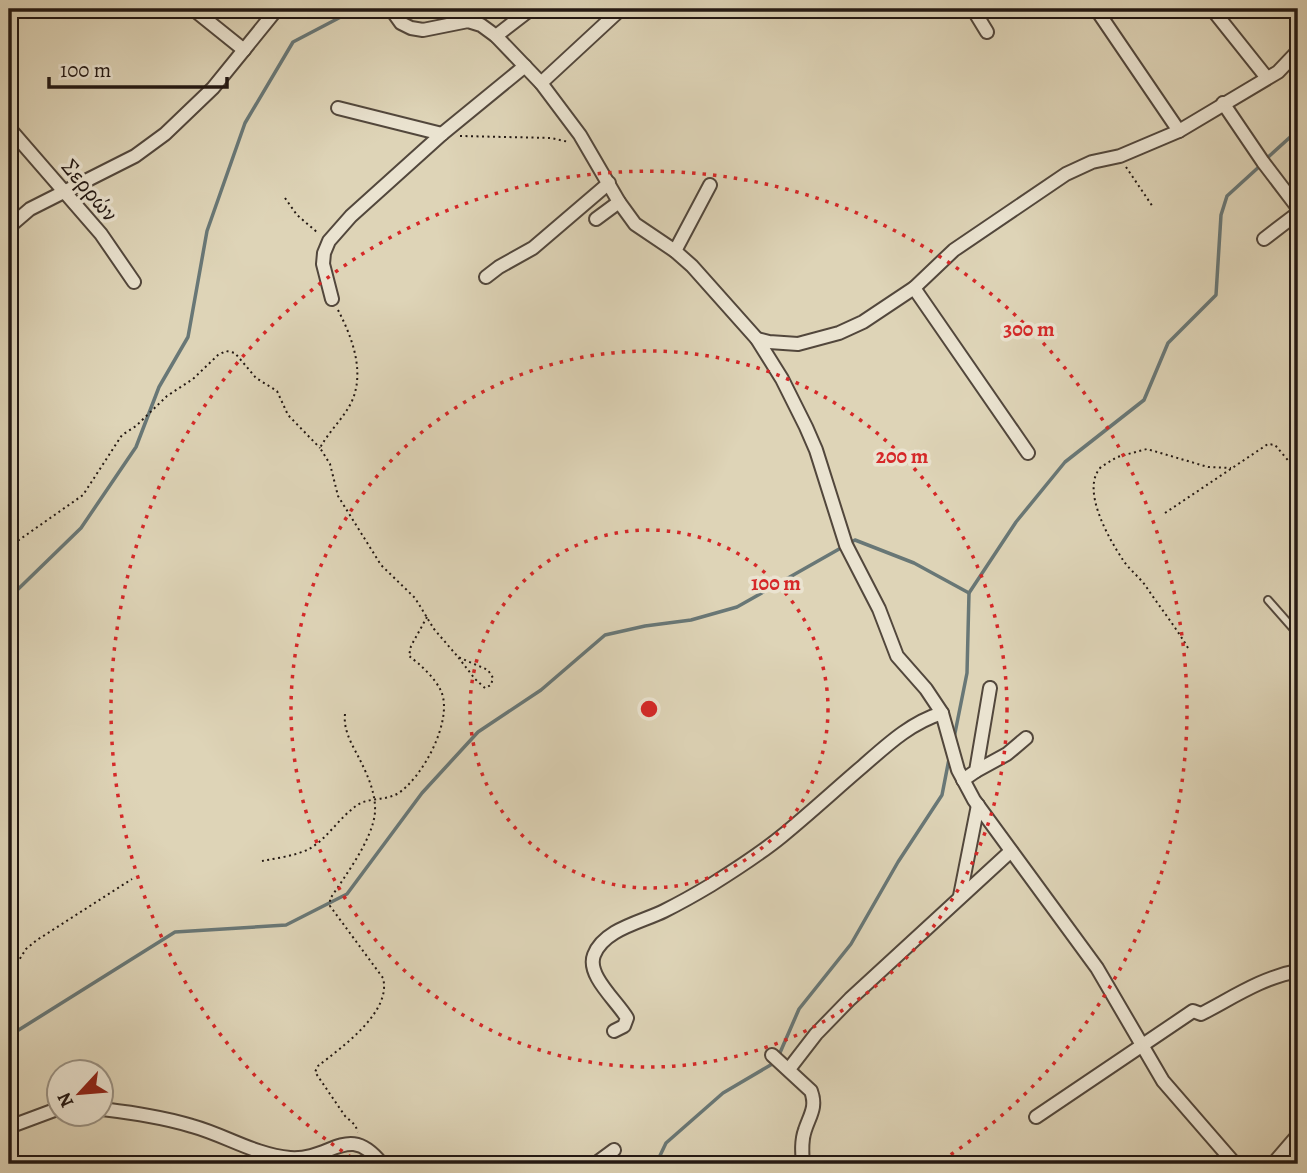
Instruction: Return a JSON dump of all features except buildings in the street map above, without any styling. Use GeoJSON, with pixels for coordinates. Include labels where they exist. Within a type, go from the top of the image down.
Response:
{"type":"FeatureCollection","features":[{"type":"Feature","properties":{"kind":"street"},"geometry":{"type":"LineString","coordinates":[[193,9],[208,13],[244,50]]}},
{"type":"Feature","properties":{"kind":"street"},"geometry":{"type":"LineString","coordinates":[[9,227],[30,209],[150,146],[214,88],[277,9]]}},
{"type":"Feature","properties":{"kind":"street"},"geometry":{"type":"LineString","coordinates":[[391,9],[401,23],[411,29],[423,30],[468,21],[481,25],[496,36],[541,83],[587,146],[635,224],[675,251],[711,286],[757,339],[772,360],[816,450],[846,545],[879,609],[897,656],[926,689],[942,713],[963,780],[978,806],[1097,968],[1163,1081],[1235,1164]]}},
{"type":"Feature","properties":{"kind":"street"},"geometry":{"type":"LineString","coordinates":[[496,36],[531,9]]}},
{"type":"Feature","properties":{"kind":"street"},"geometry":{"type":"LineString","coordinates":[[541,83],[621,9]]}},
{"type":"Feature","properties":{"kind":"street"},"geometry":{"type":"LineString","coordinates":[[978,9],[977,18],[987,32]]}},
{"type":"Feature","properties":{"kind":"street"},"geometry":{"type":"LineString","coordinates":[[1096,9],[1179,131]]}},
{"type":"Feature","properties":{"kind":"street"},"geometry":{"type":"LineString","coordinates":[[1212,9],[1267,78]]}},
{"type":"Feature","properties":{"kind":"street"},"geometry":{"type":"LineString","coordinates":[[772,360],[798,344],[839,333],[863,322],[914,288],[954,250],[1066,174],[1092,162],[1120,156],[1179,131],[1278,72],[1298,51]]}},
{"type":"Feature","properties":{"kind":"street"},"geometry":{"type":"LineString","coordinates":[[332,299],[323,264],[324,253],[331,239],[351,216],[442,134],[525,66]]}},
{"type":"Feature","properties":{"kind":"street"},"geometry":{"type":"LineString","coordinates":[[1223,103],[1298,211],[1264,239]]}},
{"type":"Feature","properties":{"kind":"street"},"geometry":{"type":"LineString","coordinates":[[338,108],[442,134]]}},
{"type":"Feature","properties":{"kind":"street","name":"Σερρών"},"geometry":{"type":"LineString","coordinates":[[9,128],[101,234],[134,282]]}},
{"type":"Feature","properties":{"kind":"street"},"geometry":{"type":"LineString","coordinates":[[486,277],[533,248],[609,183]]}},
{"type":"Feature","properties":{"kind":"street"},"geometry":{"type":"LineString","coordinates":[[675,251],[710,185]]}},
{"type":"Feature","properties":{"kind":"street"},"geometry":{"type":"LineString","coordinates":[[596,219],[619,202]]}},
{"type":"Feature","properties":{"kind":"street"},"geometry":{"type":"LineString","coordinates":[[914,288],[1028,453]]}},
{"type":"Feature","properties":{"kind":"street"},"geometry":{"type":"LineString","coordinates":[[757,339],[798,344]]}},
{"type":"Feature","properties":{"kind":"street"},"geometry":{"type":"LineString","coordinates":[[976,771],[990,688]]}},
{"type":"Feature","properties":{"kind":"street"},"geometry":{"type":"LineString","coordinates":[[614,1031],[624,1026],[627,1018],[595,975],[591,965],[594,953],[601,945],[616,932],[662,912],[757,855],[893,740],[922,720],[942,713]]}},
{"type":"Feature","properties":{"kind":"street"},"geometry":{"type":"LineString","coordinates":[[963,780],[1007,754],[1026,738]]}},
{"type":"Feature","properties":{"kind":"street"},"geometry":{"type":"LineString","coordinates":[[960,896],[978,806]]}},
{"type":"Feature","properties":{"kind":"street"},"geometry":{"type":"LineString","coordinates":[[789,1069],[816,1034],[850,999],[1011,851]]}},
{"type":"Feature","properties":{"kind":"street"},"geometry":{"type":"LineString","coordinates":[[1036,1117],[1193,1011],[1200,1014],[1233,995],[1282,974],[1298,971]]}},
{"type":"Feature","properties":{"kind":"street"},"geometry":{"type":"LineString","coordinates":[[772,1055],[811,1091],[814,1099],[811,1118],[804,1131],[803,1164]]}},
{"type":"Feature","properties":{"kind":"street"},"geometry":{"type":"LineString","coordinates":[[116,1111],[194,1126],[279,1157],[314,1156],[346,1143],[363,1146],[382,1164]]}},
{"type":"Feature","properties":{"kind":"street"},"geometry":{"type":"LineString","coordinates":[[9,1127],[46,1113]]}},
{"type":"Feature","properties":{"kind":"street"},"geometry":{"type":"LineString","coordinates":[[1273,1164],[1298,1135]]}},
{"type":"Feature","properties":{"kind":"street"},"geometry":{"type":"LineString","coordinates":[[594,1164],[614,1150]]}},
{"type":"Feature","properties":{"kind":"lane"},"geometry":{"type":"LineString","coordinates":[[1268,600],[1298,634]]}},
{"type":"Feature","properties":{"kind":"path"},"geometry":{"type":"LineString","coordinates":[[442,134],[551,138],[587,146]]}},
{"type":"Feature","properties":{"kind":"path"},"geometry":{"type":"LineString","coordinates":[[1120,156],[1153,207]]}},
{"type":"Feature","properties":{"kind":"path"},"geometry":{"type":"LineString","coordinates":[[285,198],[308,227],[331,239]]}},
{"type":"Feature","properties":{"kind":"path"},"geometry":{"type":"LineString","coordinates":[[320,447],[351,401],[357,375],[357,359],[332,299]]}},
{"type":"Feature","properties":{"kind":"path"},"geometry":{"type":"LineString","coordinates":[[9,547],[83,495],[122,436],[167,396],[193,379],[218,355],[226,351],[235,353],[256,378],[277,390],[288,415],[320,447],[330,464],[338,496],[375,557],[415,598],[427,617],[458,657],[480,685],[485,688],[491,685],[493,678],[488,670],[458,657]]}},
{"type":"Feature","properties":{"kind":"path"},"geometry":{"type":"LineString","coordinates":[[1165,513],[1268,444],[1275,445],[1298,472]]}},
{"type":"Feature","properties":{"kind":"path"},"geometry":{"type":"LineString","coordinates":[[1188,648],[1141,580],[1124,562],[1102,521],[1092,496],[1092,487],[1096,471],[1136,450],[1147,449],[1208,467],[1231,468]]}},
{"type":"Feature","properties":{"kind":"path"},"geometry":{"type":"LineString","coordinates":[[262,861],[308,849],[358,804],[395,795],[410,784],[425,766],[436,743],[442,718],[441,691],[426,671],[409,656],[411,646],[427,617]]}},
{"type":"Feature","properties":{"kind":"path"},"geometry":{"type":"LineString","coordinates":[[345,715],[344,722],[350,741],[370,783],[375,814],[361,850],[330,899],[331,906],[383,978],[386,992],[362,1029],[318,1066],[315,1072],[345,1116],[355,1125],[363,1146]]}},
{"type":"Feature","properties":{"kind":"path"},"geometry":{"type":"LineString","coordinates":[[9,978],[26,949],[37,940],[132,879]]}},
{"type":"Feature","properties":{"kind":"waterway"},"geometry":{"type":"LineString","coordinates":[[9,598],[81,528],[136,447],[159,387],[188,337],[207,231],[245,123],[293,42],[356,9]]}},
{"type":"Feature","properties":{"kind":"waterway"},"geometry":{"type":"LineString","coordinates":[[1266,159],[1298,130]]}},
{"type":"Feature","properties":{"kind":"waterway"},"geometry":{"type":"LineString","coordinates":[[954,738],[967,673],[969,593],[1016,522],[1065,462],[1144,400],[1168,343],[1216,295],[1221,215],[1227,196],[1261,165]]}},
{"type":"Feature","properties":{"kind":"waterway"},"geometry":{"type":"LineString","coordinates":[[9,1036],[175,932],[286,925],[347,894],[422,793],[478,732],[541,690],[605,635],[691,620],[737,607],[855,540],[914,563],[969,593]]}},
{"type":"Feature","properties":{"kind":"waterway"},"geometry":{"type":"LineString","coordinates":[[779,1055],[799,1009],[851,944],[898,862],[942,795],[949,759]]}},
{"type":"Feature","properties":{"kind":"waterway"},"geometry":{"type":"LineString","coordinates":[[656,1164],[666,1143],[723,1093],[774,1063]]}}]}
